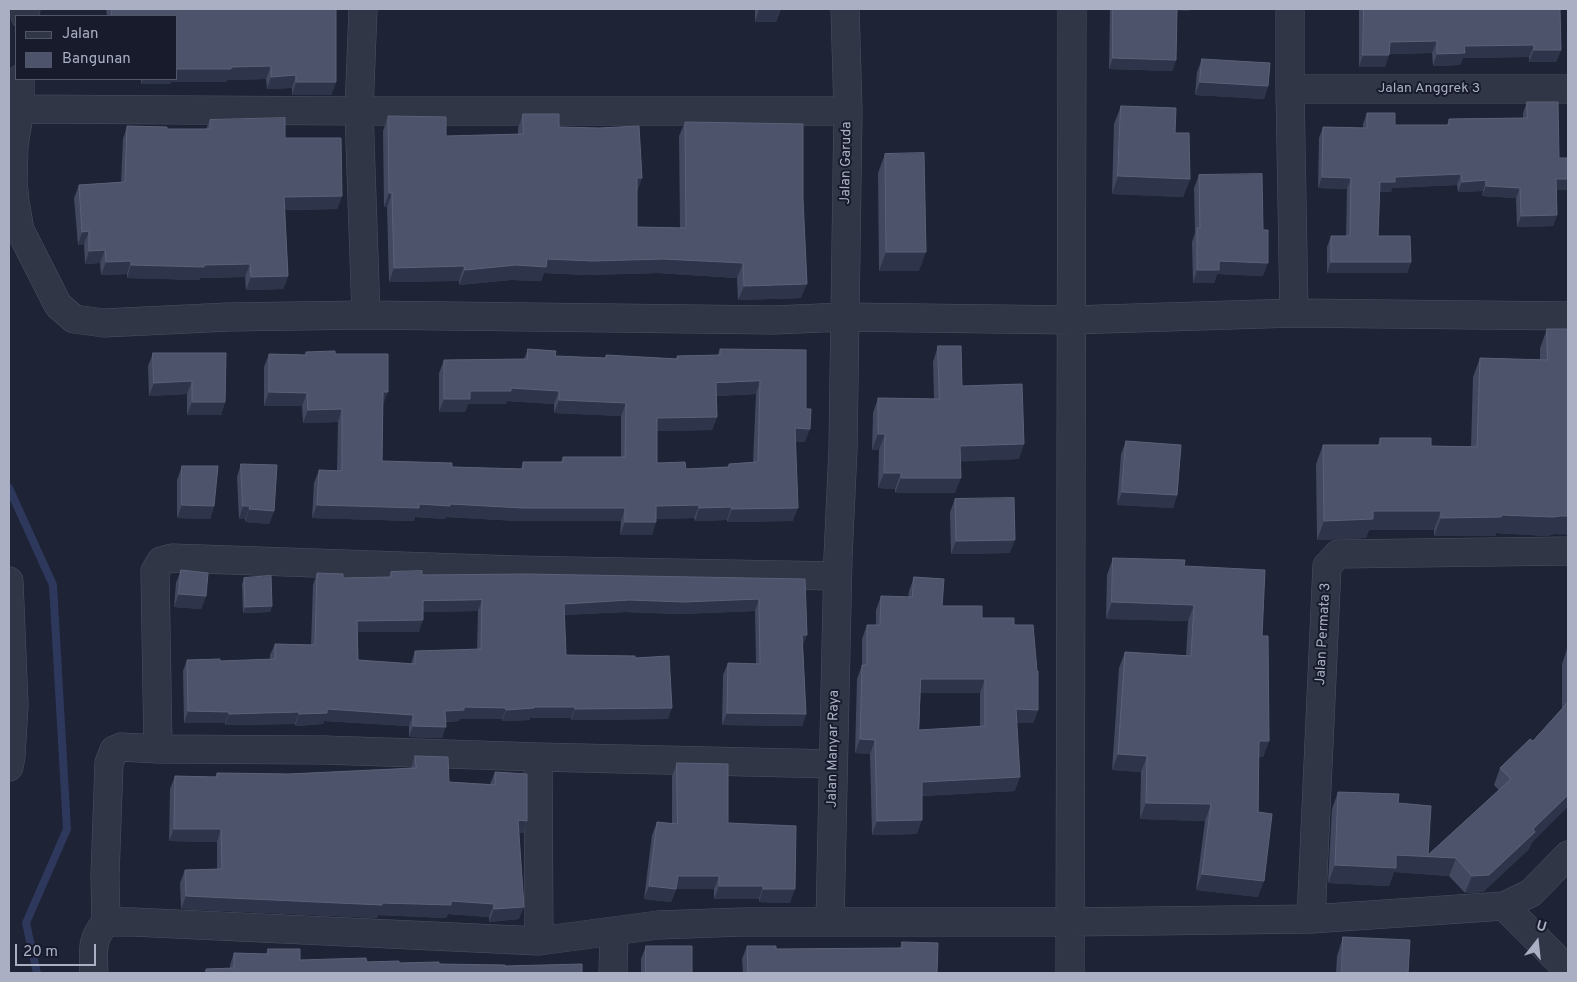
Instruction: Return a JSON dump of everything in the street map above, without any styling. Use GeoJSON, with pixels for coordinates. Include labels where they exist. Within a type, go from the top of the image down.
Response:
{"type":"FeatureCollection","features":[{"type":"Feature","properties":{"kind":"street"},"geometry":{"type":"LineString","coordinates":[[363,9],[359,111],[366,315]]}},
{"type":"Feature","properties":{"kind":"street","name":"Jalan Garuda"},"geometry":{"type":"LineString","coordinates":[[838,576],[843,449],[848,111],[846,9]]}},
{"type":"Feature","properties":{"kind":"street"},"geometry":{"type":"LineString","coordinates":[[1070,973],[1072,9]]}},
{"type":"Feature","properties":{"kind":"street"},"geometry":{"type":"LineString","coordinates":[[1290,9],[1294,313]]}},
{"type":"Feature","properties":{"kind":"street"},"geometry":{"type":"LineString","coordinates":[[20,80],[20,109],[14,145],[13,181],[20,230],[58,305],[74,319],[104,323],[228,317],[366,315],[774,320],[844,317],[1072,320],[1294,313],[1568,316]]}},
{"type":"Feature","properties":{"kind":"street","name":"Jalan Anggrek 3"},"geometry":{"type":"LineString","coordinates":[[1290,89],[1568,89]]}},
{"type":"Feature","properties":{"kind":"street"},"geometry":{"type":"LineString","coordinates":[[20,109],[848,111]]}},
{"type":"Feature","properties":{"kind":"street","name":"Jalan Permata 3"},"geometry":{"type":"LineString","coordinates":[[1311,919],[1327,566],[1338,554],[1568,551]]}},
{"type":"Feature","properties":{"kind":"street"},"geometry":{"type":"LineString","coordinates":[[158,749],[155,571],[161,561],[172,558],[515,570],[838,576]]}},
{"type":"Feature","properties":{"kind":"street","name":"Jalan Manyar Raya"},"geometry":{"type":"LineString","coordinates":[[830,922],[838,576]]}},
{"type":"Feature","properties":{"kind":"street"},"geometry":{"type":"LineString","coordinates":[[9,581],[12,705],[11,756],[9,766]]}},
{"type":"Feature","properties":{"kind":"street"},"geometry":{"type":"LineString","coordinates":[[94,973],[92,949],[99,930],[106,922],[105,876],[109,763],[114,750],[121,747],[324,750],[538,758],[833,764]]}},
{"type":"Feature","properties":{"kind":"street"},"geometry":{"type":"LineString","coordinates":[[538,758],[538,941]]}},
{"type":"Feature","properties":{"kind":"street"},"geometry":{"type":"LineString","coordinates":[[106,922],[538,941],[658,925],[1311,919],[1504,906],[1531,893],[1568,855]]}},
{"type":"Feature","properties":{"kind":"street"},"geometry":{"type":"LineString","coordinates":[[1504,906],[1568,970]]}},
{"type":"Feature","properties":{"kind":"street"},"geometry":{"type":"LineString","coordinates":[[613,973],[614,932]]}},
{"type":"Feature","properties":{"kind":"building"},"geometry":{"type":"Polygon","coordinates":[[[112,9],[336,9],[336,82],[296,82],[296,75],[271,77],[271,66],[231,67],[231,69],[178,69],[178,15],[112,15],[112,9]]]}},
{"type":"Feature","properties":{"kind":"building"},"geometry":{"type":"Polygon","coordinates":[[[1113,9],[1177,9],[1176,60],[1113,58],[1113,9]]]}},
{"type":"Feature","properties":{"kind":"building"},"geometry":{"type":"Polygon","coordinates":[[[1364,9],[1560,9],[1561,50],[1534,50],[1534,45],[1464,46],[1465,53],[1437,54],[1437,41],[1390,42],[1389,55],[1363,55],[1364,9]]]}},
{"type":"Feature","properties":{"kind":"building"},"geometry":{"type":"Polygon","coordinates":[[[1202,59],[1270,63],[1268,86],[1200,82],[1202,59]]]}},
{"type":"Feature","properties":{"kind":"building"},"geometry":{"type":"Polygon","coordinates":[[[1527,102],[1558,102],[1559,158],[1568,158],[1568,179],[1556,179],[1557,215],[1521,216],[1520,188],[1486,186],[1486,180],[1462,182],[1461,174],[1395,177],[1395,182],[1380,182],[1378,236],[1410,236],[1411,262],[1331,262],[1331,236],[1350,236],[1351,178],[1322,177],[1323,127],[1367,128],[1367,113],[1395,113],[1395,125],[1449,125],[1449,119],[1527,118],[1527,102]]]}},
{"type":"Feature","properties":{"kind":"building"},"geometry":{"type":"Polygon","coordinates":[[[1121,106],[1176,108],[1175,133],[1189,133],[1190,179],[1118,176],[1121,106]]]}},
{"type":"Feature","properties":{"kind":"building"},"geometry":{"type":"Polygon","coordinates":[[[523,114],[559,114],[559,127],[639,126],[642,178],[637,178],[637,227],[686,228],[685,122],[803,124],[803,199],[807,284],[744,286],[743,263],[663,259],[593,261],[547,259],[546,267],[516,265],[465,270],[464,266],[394,268],[392,193],[389,193],[388,116],[446,117],[446,136],[523,134],[523,114]]]}},
{"type":"Feature","properties":{"kind":"building"},"geometry":{"type":"Polygon","coordinates":[[[285,118],[285,138],[341,138],[342,196],[284,197],[288,276],[251,277],[250,264],[204,265],[204,267],[131,265],[131,261],[106,262],[105,250],[89,251],[89,231],[82,232],[79,185],[125,182],[127,126],[167,127],[167,129],[210,129],[210,120],[285,118]]]}},
{"type":"Feature","properties":{"kind":"building"},"geometry":{"type":"Polygon","coordinates":[[[924,153],[926,252],[886,252],[885,154],[924,153]]]}},
{"type":"Feature","properties":{"kind":"building"},"geometry":{"type":"Polygon","coordinates":[[[1262,174],[1263,230],[1268,230],[1268,263],[1219,261],[1219,270],[1197,270],[1197,228],[1200,228],[1199,175],[1262,174]]]}},
{"type":"Feature","properties":{"kind":"building"},"geometry":{"type":"Polygon","coordinates":[[[1547,329],[1568,329],[1568,516],[1502,515],[1501,517],[1441,518],[1441,511],[1373,511],[1373,519],[1324,521],[1323,445],[1380,445],[1380,438],[1431,438],[1431,446],[1477,447],[1480,358],[1547,360],[1547,329]]]}},
{"type":"Feature","properties":{"kind":"building"},"geometry":{"type":"Polygon","coordinates":[[[938,346],[961,346],[962,386],[1022,384],[1024,444],[960,446],[961,478],[901,478],[901,473],[884,473],[885,434],[878,434],[878,398],[939,399],[938,346]]]}},
{"type":"Feature","properties":{"kind":"building"},"geometry":{"type":"Polygon","coordinates":[[[528,349],[556,351],[555,356],[606,358],[606,355],[678,359],[677,356],[720,355],[720,349],[806,350],[806,409],[811,409],[810,429],[795,428],[798,508],[732,509],[731,507],[699,508],[699,505],[656,506],[656,522],[625,522],[625,508],[523,508],[450,504],[450,506],[419,504],[419,508],[317,505],[319,470],[342,471],[342,409],[308,410],[307,393],[269,392],[269,354],[306,355],[306,352],[335,351],[335,354],[388,354],[388,392],[383,392],[382,461],[452,463],[452,467],[523,469],[523,462],[563,462],[563,457],[625,457],[626,403],[559,400],[559,391],[511,388],[511,391],[470,391],[470,399],[444,399],[444,360],[527,359],[528,349]],[[760,381],[716,383],[717,417],[657,418],[657,463],[685,462],[686,469],[729,467],[729,464],[758,462],[760,381]]]}},
{"type":"Feature","properties":{"kind":"building"},"geometry":{"type":"Polygon","coordinates":[[[153,353],[226,353],[225,402],[192,402],[192,381],[154,383],[153,353]]]}},
{"type":"Feature","properties":{"kind":"building"},"geometry":{"type":"Polygon","coordinates":[[[1126,441],[1181,445],[1177,495],[1122,492],[1126,441]]]}},
{"type":"Feature","properties":{"kind":"building"},"geometry":{"type":"Polygon","coordinates":[[[241,464],[277,465],[274,511],[249,509],[250,506],[243,506],[241,464]]]}},
{"type":"Feature","properties":{"kind":"building"},"geometry":{"type":"Polygon","coordinates":[[[182,466],[218,466],[214,506],[182,505],[182,466]]]}},
{"type":"Feature","properties":{"kind":"building"},"geometry":{"type":"Polygon","coordinates":[[[1014,498],[1015,540],[956,541],[955,499],[1014,498]]]}},
{"type":"Feature","properties":{"kind":"building"},"geometry":{"type":"Polygon","coordinates":[[[1113,558],[1185,560],[1184,566],[1265,570],[1262,636],[1268,636],[1269,741],[1259,741],[1258,812],[1272,814],[1264,881],[1202,874],[1211,804],[1146,803],[1147,756],[1118,754],[1125,652],[1191,656],[1194,605],[1112,602],[1113,558]]]}},
{"type":"Feature","properties":{"kind":"building"},"geometry":{"type":"Polygon","coordinates":[[[181,570],[208,573],[206,596],[179,594],[181,570]]]}},
{"type":"Feature","properties":{"kind":"building"},"geometry":{"type":"Polygon","coordinates":[[[422,571],[422,575],[526,574],[805,579],[807,635],[802,635],[806,714],[727,713],[728,663],[760,664],[759,599],[684,602],[629,600],[564,604],[566,655],[635,656],[635,658],[669,656],[672,708],[575,709],[575,707],[534,707],[506,710],[506,708],[464,707],[464,710],[445,711],[446,727],[413,726],[413,715],[327,709],[327,713],[299,714],[299,712],[229,714],[229,712],[188,711],[187,660],[275,659],[275,644],[315,645],[317,573],[343,574],[343,578],[391,577],[391,572],[422,571]],[[482,600],[423,601],[423,620],[357,621],[358,660],[415,664],[415,651],[481,649],[482,600]]]}},
{"type":"Feature","properties":{"kind":"building"},"geometry":{"type":"Polygon","coordinates":[[[271,576],[272,606],[245,607],[244,578],[271,576]]]}},
{"type":"Feature","properties":{"kind":"building"},"geometry":{"type":"Polygon","coordinates":[[[914,577],[944,579],[942,606],[982,606],[982,618],[1014,618],[1014,625],[1033,625],[1038,671],[1038,710],[1016,709],[1020,777],[922,782],[922,820],[877,821],[875,740],[860,739],[862,665],[867,665],[867,625],[880,625],[881,596],[912,597],[914,577]],[[921,679],[919,730],[985,726],[985,679],[921,679]]]}},
{"type":"Feature","properties":{"kind":"building"},"geometry":{"type":"Polygon","coordinates":[[[1568,702],[1568,795],[1533,829],[1535,832],[1489,875],[1472,876],[1456,858],[1396,855],[1396,868],[1335,865],[1338,792],[1399,794],[1398,803],[1431,806],[1428,855],[1511,779],[1500,768],[1530,739],[1533,741],[1568,702]]]}},
{"type":"Feature","properties":{"kind":"building"},"geometry":{"type":"Polygon","coordinates":[[[415,756],[448,757],[449,782],[495,785],[495,772],[527,774],[527,821],[518,820],[524,907],[494,909],[494,904],[451,901],[451,905],[382,903],[382,905],[186,896],[185,870],[222,869],[221,829],[174,829],[175,776],[217,777],[217,773],[289,774],[416,768],[415,756]]]}},
{"type":"Feature","properties":{"kind":"building"},"geometry":{"type":"Polygon","coordinates":[[[677,763],[728,764],[728,823],[796,826],[795,889],[763,889],[763,886],[719,886],[719,876],[678,876],[676,889],[649,886],[657,822],[677,824],[677,763]]]}},
{"type":"Feature","properties":{"kind":"building"},"geometry":{"type":"Polygon","coordinates":[[[1343,937],[1410,940],[1408,973],[1342,973],[1343,937]]]}},
{"type":"Feature","properties":{"kind":"building"},"geometry":{"type":"Polygon","coordinates":[[[902,942],[938,943],[937,973],[748,973],[747,946],[776,946],[776,949],[902,948],[902,942]]]}},
{"type":"Feature","properties":{"kind":"building"},"geometry":{"type":"Polygon","coordinates":[[[646,946],[692,946],[692,973],[646,973],[646,946]]]}},
{"type":"Feature","properties":{"kind":"building"},"geometry":{"type":"Polygon","coordinates":[[[268,949],[300,949],[300,960],[366,958],[367,962],[439,962],[439,964],[505,966],[582,964],[582,973],[206,973],[206,969],[234,968],[234,953],[268,954],[268,949]]]}},
{"type":"Feature","properties":{"kind":"waterway"},"geometry":{"type":"LineString","coordinates":[[9,488],[53,585],[67,829],[26,923],[37,973]]}}]}
